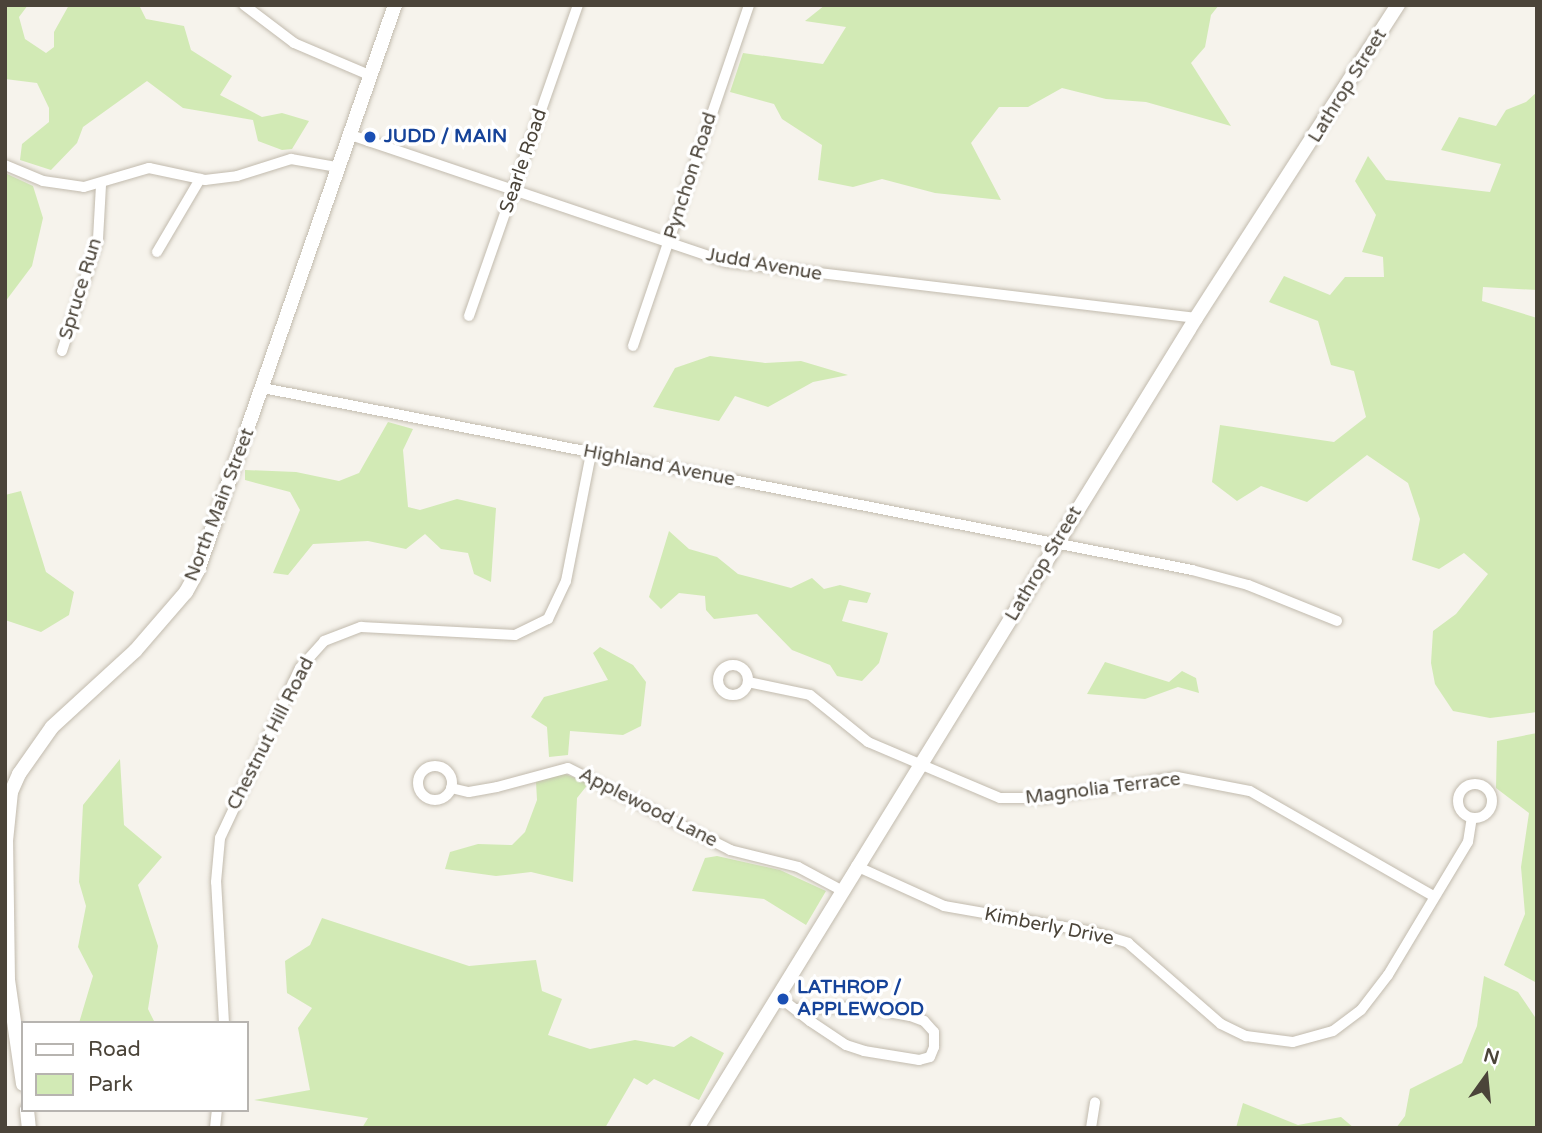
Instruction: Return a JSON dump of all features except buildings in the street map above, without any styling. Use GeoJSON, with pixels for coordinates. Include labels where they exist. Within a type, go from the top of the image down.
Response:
{"type":"FeatureCollection","features":[{"type":"Feature","properties":{"kind":"street"},"geometry":{"type":"LineString","coordinates":[[244,5],[294,43],[369,75]]}},
{"type":"Feature","properties":{"kind":"street","name":"North Main Street"},"geometry":{"type":"LineString","coordinates":[[21,1074],[7,1007],[7,812],[19,774],[52,727],[135,651],[186,592],[213,534],[348,134],[395,5]]}},
{"type":"Feature","properties":{"kind":"street","name":"Searle Road"},"geometry":{"type":"LineString","coordinates":[[469,316],[578,5]]}},
{"type":"Feature","properties":{"kind":"street","name":"Pynchon Road"},"geometry":{"type":"LineString","coordinates":[[633,346],[749,5]]}},
{"type":"Feature","properties":{"kind":"street","name":"Lathrop Street"},"geometry":{"type":"LineString","coordinates":[[697,1128],[841,890],[1196,318],[1398,5]]}},
{"type":"Feature","properties":{"kind":"street","name":"Judd Avenue"},"geometry":{"type":"LineString","coordinates":[[348,134],[668,245],[769,270],[1196,318]]}},
{"type":"Feature","properties":{"kind":"street"},"geometry":{"type":"LineString","coordinates":[[5,165],[54,184],[101,185],[149,167],[200,179],[237,176],[291,159],[337,167]]}},
{"type":"Feature","properties":{"kind":"street"},"geometry":{"type":"LineString","coordinates":[[157,252],[162,237],[191,199],[200,179]]}},
{"type":"Feature","properties":{"kind":"street","name":"Spruce Run"},"geometry":{"type":"LineString","coordinates":[[62,351],[98,239],[101,185]]}},
{"type":"Feature","properties":{"kind":"street","name":"Highland Avenue"},"geometry":{"type":"LineString","coordinates":[[263,388],[1222,577],[1336,621]]}},
{"type":"Feature","properties":{"kind":"street","name":"Chestnut Hill Road"},"geometry":{"type":"LineString","coordinates":[[225,1021],[216,882],[220,838],[300,668],[324,641],[361,627],[515,635],[548,619],[566,581],[591,453]]}},
{"type":"Feature","properties":{"kind":"street","name":"Magnolia Terrace"},"geometry":{"type":"LineString","coordinates":[[748,682],[810,695],[869,742],[983,793],[1022,800],[1177,777],[1224,784],[1283,806],[1433,897]]}},
{"type":"Feature","properties":{"kind":"street","name":"Applewood Lane"},"geometry":{"type":"LineString","coordinates":[[451,788],[469,792],[497,788],[568,768],[730,850],[798,867],[841,890]]}},
{"type":"Feature","properties":{"kind":"street","name":"Kimberly Drive"},"geometry":{"type":"LineString","coordinates":[[856,866],[944,906],[1093,932],[1128,943],[1220,1024],[1271,1042],[1308,1040],[1350,1022],[1388,975],[1468,842],[1472,818]]}},
{"type":"Feature","properties":{"kind":"street"},"geometry":{"type":"LineString","coordinates":[[778,996],[796,1009],[846,1045],[908,1060],[926,1058],[934,1047],[934,1032],[918,1018],[862,1007],[796,1009]]}},
{"type":"Feature","properties":{"kind":"street"},"geometry":{"type":"LineString","coordinates":[[1091,1128],[1096,1102]]}},
{"type":"Feature","properties":{"kind":"green space"},"geometry":{"type":"Polygon","coordinates":[[[5,5],[28,5],[19,17],[25,39],[46,53],[54,47],[54,32],[69,5],[139,5],[146,19],[184,26],[191,50],[232,76],[220,95],[262,117],[282,113],[309,121],[292,149],[282,150],[258,141],[253,120],[183,108],[147,81],[83,127],[77,143],[51,170],[20,160],[22,144],[49,122],[49,108],[37,83],[5,79],[5,5]]]}},
{"type":"Feature","properties":{"kind":"green space"},"geometry":{"type":"Polygon","coordinates":[[[825,5],[1219,5],[1211,15],[1205,47],[1191,63],[1231,126],[1146,102],[1106,99],[1062,88],[1028,107],[999,107],[971,143],[1001,200],[935,193],[882,179],[853,187],[818,180],[822,145],[782,119],[774,104],[730,92],[743,53],[823,64],[846,27],[805,21],[825,5]]]}},
{"type":"Feature","properties":{"kind":"green space"},"geometry":{"type":"Polygon","coordinates":[[[1537,92],[1537,290],[1483,287],[1482,301],[1537,318],[1537,712],[1490,718],[1453,711],[1435,684],[1431,663],[1433,631],[1456,614],[1488,574],[1464,553],[1439,569],[1412,560],[1420,519],[1408,483],[1367,455],[1307,502],[1261,486],[1237,501],[1212,482],[1220,425],[1334,442],[1366,417],[1354,371],[1331,365],[1318,321],[1269,302],[1284,276],[1330,295],[1345,277],[1384,277],[1383,257],[1362,252],[1376,215],[1355,181],[1368,156],[1386,180],[1490,192],[1501,164],[1441,150],[1459,117],[1496,126],[1506,110],[1526,102],[1537,92]]]}},
{"type":"Feature","properties":{"kind":"green space"},"geometry":{"type":"Polygon","coordinates":[[[5,173],[33,186],[43,218],[32,266],[5,302],[5,173]]]}},
{"type":"Feature","properties":{"kind":"green space"},"geometry":{"type":"Polygon","coordinates":[[[710,356],[765,363],[801,361],[848,375],[813,382],[768,407],[735,396],[719,421],[653,407],[675,368],[710,356]]]}},
{"type":"Feature","properties":{"kind":"green space"},"geometry":{"type":"Polygon","coordinates":[[[388,422],[413,429],[403,450],[408,507],[420,510],[457,499],[496,508],[491,582],[474,574],[468,553],[441,549],[425,534],[406,549],[368,541],[313,544],[288,575],[273,573],[300,510],[290,492],[245,480],[245,470],[296,472],[339,481],[359,473],[388,422]]]}},
{"type":"Feature","properties":{"kind":"green space"},"geometry":{"type":"Polygon","coordinates":[[[21,491],[46,572],[74,592],[69,615],[41,632],[5,620],[5,495],[21,491]]]}},
{"type":"Feature","properties":{"kind":"green space"},"geometry":{"type":"Polygon","coordinates":[[[669,531],[689,549],[717,557],[738,574],[791,588],[812,578],[824,589],[840,585],[871,593],[867,603],[849,600],[842,621],[888,633],[879,663],[862,681],[837,676],[830,665],[792,650],[757,614],[714,619],[706,610],[705,596],[679,593],[661,609],[649,597],[669,531]]]}},
{"type":"Feature","properties":{"kind":"green space"},"geometry":{"type":"Polygon","coordinates":[[[600,647],[633,665],[646,682],[641,726],[623,735],[570,731],[568,755],[549,757],[547,727],[531,717],[544,697],[608,680],[593,653],[600,647]]]}},
{"type":"Feature","properties":{"kind":"green space"},"geometry":{"type":"Polygon","coordinates":[[[1105,662],[1169,682],[1182,671],[1196,678],[1199,693],[1178,687],[1145,699],[1087,694],[1105,662]]]}},
{"type":"Feature","properties":{"kind":"green space"},"geometry":{"type":"Polygon","coordinates":[[[1537,733],[1537,983],[1504,965],[1525,914],[1521,867],[1529,813],[1496,788],[1497,741],[1537,733]]]}},
{"type":"Feature","properties":{"kind":"green space"},"geometry":{"type":"Polygon","coordinates":[[[120,759],[124,825],[162,857],[138,885],[158,946],[148,1009],[154,1021],[80,1021],[93,976],[78,947],[86,906],[79,882],[83,805],[120,759]]]}},
{"type":"Feature","properties":{"kind":"green space"},"geometry":{"type":"Polygon","coordinates":[[[562,773],[589,783],[577,798],[573,882],[531,872],[496,876],[445,869],[450,852],[478,844],[512,845],[525,832],[537,800],[536,782],[562,773]]]}},
{"type":"Feature","properties":{"kind":"green space"},"geometry":{"type":"Polygon","coordinates":[[[717,856],[780,870],[826,891],[806,925],[764,899],[692,891],[705,858],[717,856]]]}},
{"type":"Feature","properties":{"kind":"green space"},"geometry":{"type":"Polygon","coordinates":[[[322,918],[469,966],[536,960],[542,991],[562,999],[548,1035],[590,1049],[635,1040],[674,1047],[691,1036],[724,1053],[699,1100],[654,1079],[647,1085],[634,1078],[605,1128],[362,1128],[368,1118],[254,1100],[310,1090],[298,1028],[312,1008],[287,993],[285,961],[310,945],[322,918]]]}},
{"type":"Feature","properties":{"kind":"green space"},"geometry":{"type":"Polygon","coordinates":[[[1484,976],[1518,992],[1537,1020],[1537,1128],[1396,1128],[1405,1116],[1410,1089],[1462,1063],[1477,1026],[1484,976]]]}},
{"type":"Feature","properties":{"kind":"green space"},"geometry":{"type":"Polygon","coordinates":[[[1243,1103],[1298,1125],[1341,1117],[1354,1128],[1236,1128],[1243,1103]]]}},
{"type":"Feature","properties":{"kind":"place","name":"JUDD / MAIN"},"geometry":{"type":"Point","coordinates":[370,137]}},
{"type":"Feature","properties":{"kind":"place","name":"LATHROP / APPLEWOOD"},"geometry":{"type":"Point","coordinates":[783,999]}}]}
